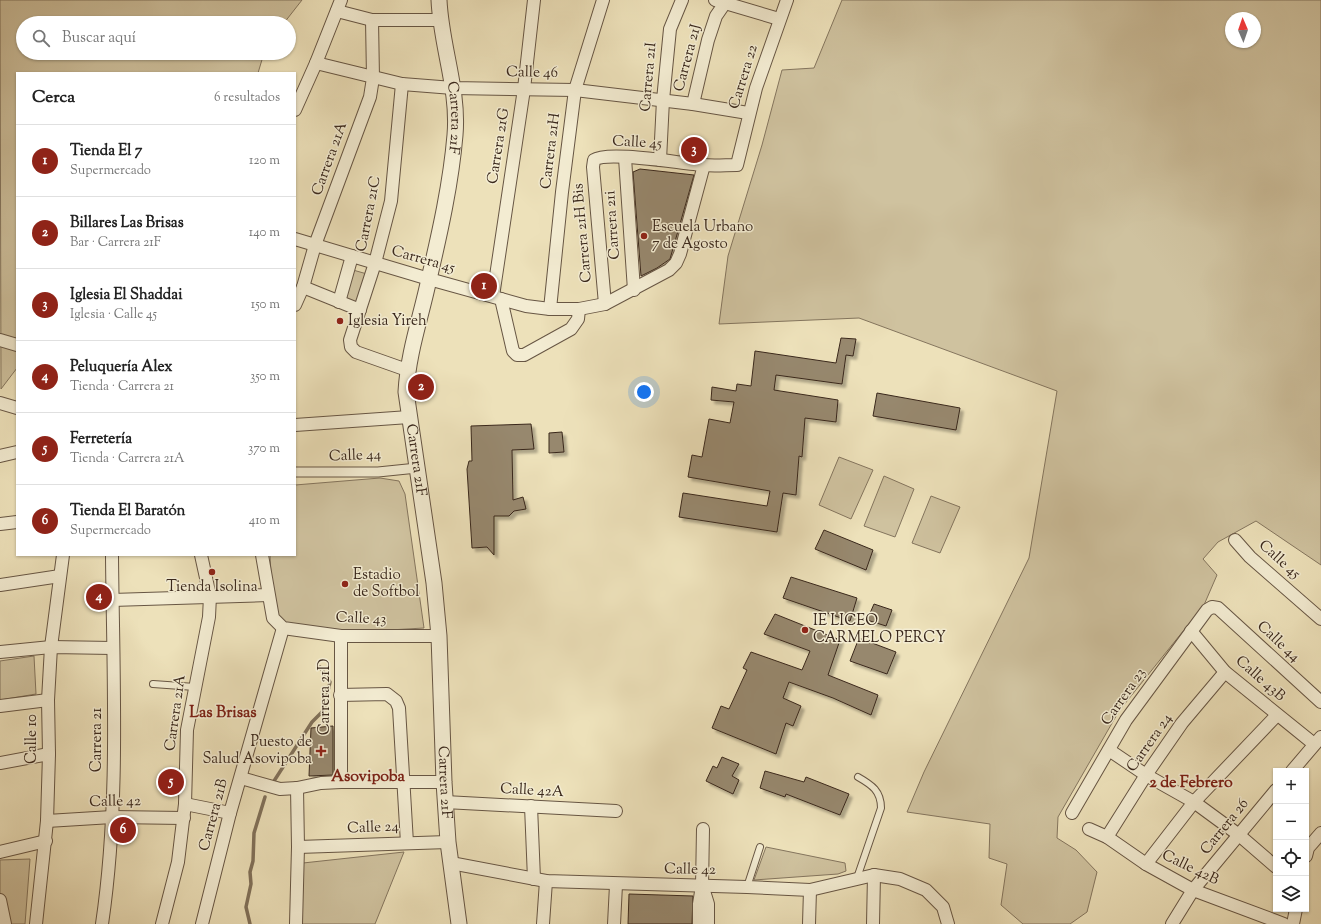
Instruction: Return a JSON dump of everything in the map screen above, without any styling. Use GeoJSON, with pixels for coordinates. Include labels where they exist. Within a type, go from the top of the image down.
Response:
{"type":"FeatureCollection","features":[{"type":"Feature","properties":{"kind":"street","name":"Carrera 21F"},"geometry":{"type":"LineString","coordinates":[[439,0],[453,88],[455,134],[452,163],[429,279],[412,346],[406,392],[429,541],[439,636],[444,782],[448,842],[459,924]]}},
{"type":"Feature","properties":{"kind":"street","name":"Carrera 21G"},"geometry":{"type":"LineString","coordinates":[[497,297],[534,0]]}},
{"type":"Feature","properties":{"kind":"street","name":"Carrera 21H"},"geometry":{"type":"LineString","coordinates":[[550,309],[575,90],[603,0]]}},
{"type":"Feature","properties":{"kind":"street","name":"Carrera 21I"},"geometry":{"type":"LineString","coordinates":[[660,160],[663,100],[670,29],[682,0]]}},
{"type":"Feature","properties":{"kind":"street","name":"Carrera 22"},"geometry":{"type":"LineString","coordinates":[[737,165],[748,113],[779,19],[787,0]]}},
{"type":"Feature","properties":{"kind":"street"},"geometry":{"type":"LineString","coordinates":[[723,1],[779,19]]}},
{"type":"Feature","properties":{"kind":"street","name":"Carrera 21J"},"geometry":{"type":"LineString","coordinates":[[693,104],[714,22],[723,1]]}},
{"type":"Feature","properties":{"kind":"street"},"geometry":{"type":"LineString","coordinates":[[296,108],[339,5],[372,20],[441,20]]}},
{"type":"Feature","properties":{"kind":"street","name":"Carrera 21A"},"geometry":{"type":"LineString","coordinates":[[296,303],[303,287],[315,245],[370,97],[373,78],[372,20]]}},
{"type":"Feature","properties":{"kind":"street","name":"Calle 46"},"geometry":{"type":"LineString","coordinates":[[316,63],[402,84],[453,88],[575,90],[663,100],[748,113]]}},
{"type":"Feature","properties":{"kind":"street","name":"Carrera 21C"},"geometry":{"type":"LineString","coordinates":[[402,84],[391,201],[376,263],[350,340],[350,347],[356,352],[408,370]]}},
{"type":"Feature","properties":{"kind":"street","name":"Calle 45"},"geometry":{"type":"LineString","coordinates":[[594,160],[598,157],[660,160],[704,166],[737,165]]}},
{"type":"Feature","properties":{"kind":"street","name":"Carrera 21i"},"geometry":{"type":"LineString","coordinates":[[625,158],[634,290]]}},
{"type":"Feature","properties":{"kind":"street","name":"Carrera 21H Bis"},"geometry":{"type":"LineString","coordinates":[[594,160],[593,167],[605,304]]}},
{"type":"Feature","properties":{"kind":"street","name":"Carrera 45"},"geometry":{"type":"LineString","coordinates":[[296,239],[526,306],[579,310],[605,304],[634,290],[669,270],[676,263],[680,254],[704,166]]}},
{"type":"Feature","properties":{"kind":"street"},"geometry":{"type":"LineString","coordinates":[[339,302],[352,256]]}},
{"type":"Feature","properties":{"kind":"street"},"geometry":{"type":"LineString","coordinates":[[303,287],[360,310]]}},
{"type":"Feature","properties":{"kind":"street"},"geometry":{"type":"LineString","coordinates":[[497,297],[513,351],[516,355],[524,355],[571,329],[578,319],[579,310]]}},
{"type":"Feature","properties":{"kind":"street"},"geometry":{"type":"LineString","coordinates":[[0,340],[16,345]]}},
{"type":"Feature","properties":{"kind":"street"},"geometry":{"type":"LineString","coordinates":[[0,403],[16,408]]}},
{"type":"Feature","properties":{"kind":"street"},"geometry":{"type":"LineString","coordinates":[[296,424],[409,417]]}},
{"type":"Feature","properties":{"kind":"street"},"geometry":{"type":"LineString","coordinates":[[0,456],[16,452]]}},
{"type":"Feature","properties":{"kind":"street","name":"Calle 44"},"geometry":{"type":"LineString","coordinates":[[296,472],[378,472],[417,468]]}},
{"type":"Feature","properties":{"kind":"street"},"geometry":{"type":"LineString","coordinates":[[0,524],[16,522]]}},
{"type":"Feature","properties":{"kind":"street","name":"Calle 45"},"geometry":{"type":"LineString","coordinates":[[1235,540],[1250,557],[1321,619]]}},
{"type":"Feature","properties":{"kind":"street","name":"Calle 10"},"geometry":{"type":"LineString","coordinates":[[36,924],[46,841],[49,754],[48,700],[51,647],[63,556]]}},
{"type":"Feature","properties":{"kind":"street","name":"Carrera 21"},"geometry":{"type":"LineString","coordinates":[[102,924],[110,873],[112,817],[112,556]]}},
{"type":"Feature","properties":{"kind":"street","name":"Carrera 21A"},"geometry":{"type":"LineString","coordinates":[[162,924],[178,862],[186,804],[187,730],[210,617],[210,596],[201,556]]}},
{"type":"Feature","properties":{"kind":"street"},"geometry":{"type":"LineString","coordinates":[[262,556],[273,618],[283,628]]}},
{"type":"Feature","properties":{"kind":"street"},"geometry":{"type":"LineString","coordinates":[[0,585],[60,576]]}},
{"type":"Feature","properties":{"kind":"street"},"geometry":{"type":"LineString","coordinates":[[112,600],[268,595]]}},
{"type":"Feature","properties":{"kind":"street","name":"Calle 44"},"geometry":{"type":"LineString","coordinates":[[1212,607],[1218,608],[1321,702]]}},
{"type":"Feature","properties":{"kind":"street","name":"Carrera 23"},"geometry":{"type":"LineString","coordinates":[[1072,813],[1126,720],[1191,631],[1207,610],[1212,607]]}},
{"type":"Feature","properties":{"kind":"street","name":"Calle 43"},"geometry":{"type":"LineString","coordinates":[[283,628],[341,636],[439,636]]}},
{"type":"Feature","properties":{"kind":"street","name":"Carrera 21B"},"geometry":{"type":"LineString","coordinates":[[202,924],[230,813],[283,628]]}},
{"type":"Feature","properties":{"kind":"street","name":"Calle 43B"},"geometry":{"type":"LineString","coordinates":[[1191,631],[1225,672],[1277,715],[1318,741]]}},
{"type":"Feature","properties":{"kind":"street","name":"Carrera 21D"},"geometry":{"type":"LineString","coordinates":[[341,636],[341,782]]}},
{"type":"Feature","properties":{"kind":"street"},"geometry":{"type":"LineString","coordinates":[[0,652],[51,647],[113,648]]}},
{"type":"Feature","properties":{"kind":"street","name":"Carrera 24"},"geometry":{"type":"LineString","coordinates":[[1107,837],[1146,775],[1182,723],[1225,672]]}},
{"type":"Feature","properties":{"kind":"street"},"geometry":{"type":"LineString","coordinates":[[340,695],[388,694],[396,701],[399,708],[407,843]]}},
{"type":"Feature","properties":{"kind":"street"},"geometry":{"type":"LineString","coordinates":[[0,706],[48,700]]}},
{"type":"Feature","properties":{"kind":"street"},"geometry":{"type":"LineString","coordinates":[[1146,864],[1194,802],[1277,715]]}},
{"type":"Feature","properties":{"kind":"street"},"geometry":{"type":"LineString","coordinates":[[1295,768],[1318,741]]}},
{"type":"Feature","properties":{"kind":"street"},"geometry":{"type":"LineString","coordinates":[[1109,750],[1146,775],[1194,802],[1239,835],[1273,864]]}},
{"type":"Feature","properties":{"kind":"street"},"geometry":{"type":"LineString","coordinates":[[0,763],[49,754]]}},
{"type":"Feature","properties":{"kind":"street"},"geometry":{"type":"LineString","coordinates":[[241,778],[280,788],[297,788],[321,783],[341,782],[444,782]]}},
{"type":"Feature","properties":{"kind":"street"},"geometry":{"type":"LineString","coordinates":[[296,924],[298,847],[297,788]]}},
{"type":"Feature","properties":{"kind":"street","name":"Carrera 26"},"geometry":{"type":"LineString","coordinates":[[1172,924],[1193,890],[1273,794]]}},
{"type":"Feature","properties":{"kind":"street","name":"Calle 42A"},"geometry":{"type":"LineString","coordinates":[[446,802],[616,811]]}},
{"type":"Feature","properties":{"kind":"street"},"geometry":{"type":"LineString","coordinates":[[186,804],[230,813]]}},
{"type":"Feature","properties":{"kind":"street"},"geometry":{"type":"LineString","coordinates":[[531,806],[540,880],[542,924]]}},
{"type":"Feature","properties":{"kind":"street","name":"Calle 42"},"geometry":{"type":"LineString","coordinates":[[47,821],[112,817],[184,818]]}},
{"type":"Feature","properties":{"kind":"street"},"geometry":{"type":"LineString","coordinates":[[699,924],[699,904],[702,886],[703,829]]}},
{"type":"Feature","properties":{"kind":"street","name":"Calle 42B"},"geometry":{"type":"LineString","coordinates":[[1088,829],[1107,837],[1146,864],[1193,890],[1284,924]]}},
{"type":"Feature","properties":{"kind":"street"},"geometry":{"type":"LineString","coordinates":[[1309,847],[1321,833]]}},
{"type":"Feature","properties":{"kind":"street"},"geometry":{"type":"LineString","coordinates":[[0,852],[46,841]]}},
{"type":"Feature","properties":{"kind":"street","name":"Calle 24"},"geometry":{"type":"LineString","coordinates":[[298,847],[448,842]]}},
{"type":"Feature","properties":{"kind":"street","name":"Calle 42"},"geometry":{"type":"LineString","coordinates":[[450,863],[540,880],[616,884],[747,886],[810,890],[874,875],[900,879],[926,890],[943,907],[948,924]]}},
{"type":"Feature","properties":{"kind":"street"},"geometry":{"type":"LineString","coordinates":[[873,924],[874,875]]}},
{"type":"Feature","properties":{"kind":"street"},"geometry":{"type":"LineString","coordinates":[[614,924],[616,884]]}},
{"type":"Feature","properties":{"kind":"street"},"geometry":{"type":"LineString","coordinates":[[702,886],[708,904],[708,924]]}},
{"type":"Feature","properties":{"kind":"street"},"geometry":{"type":"LineString","coordinates":[[809,924],[810,890]]}},
{"type":"Feature","properties":{"kind":"street"},"geometry":{"type":"LineString","coordinates":[[0,900],[5,924]]}},
{"type":"Feature","properties":{"kind":"street"},"geometry":{"type":"LineString","coordinates":[[1293,924],[1295,912]]}},
{"type":"Feature","properties":{"kind":"lane"},"geometry":{"type":"LineString","coordinates":[[153,684],[195,687]]}},
{"type":"Feature","properties":{"kind":"lane"},"geometry":{"type":"LineString","coordinates":[[857,878],[881,808],[881,799],[876,789],[858,777]]}},
{"type":"Feature","properties":{"kind":"lane"},"geometry":{"type":"LineString","coordinates":[[747,886],[760,847]]}},
{"type":"Feature","properties":{"kind":"shaded area"},"geometry":{"type":"Polygon","coordinates":[[[0,0],[302,0],[289,16],[16,16],[16,60],[262,60],[258,72],[16,72],[16,369],[1,389],[0,0]]]}},
{"type":"Feature","properties":{"kind":"shaded area"},"geometry":{"type":"Polygon","coordinates":[[[842,0],[1321,0],[1321,565],[1256,521],[1218,542],[1203,559],[1217,575],[1204,605],[1119,711],[1058,817],[1057,838],[1076,850],[1097,872],[1087,912],[1070,924],[1023,924],[1001,905],[1007,864],[989,858],[990,824],[907,812],[924,772],[1029,558],[1057,391],[859,318],[719,324],[728,256],[762,145],[782,70],[814,68],[842,0]]]}},
{"type":"Feature","properties":{"kind":"shaded area"},"geometry":{"type":"Polygon","coordinates":[[[353,270],[367,274],[355,307],[343,303],[353,270]]]}},
{"type":"Feature","properties":{"kind":"shaded area"},"geometry":{"type":"Polygon","coordinates":[[[839,457],[873,470],[851,519],[819,505],[839,457]]]}},
{"type":"Feature","properties":{"kind":"shaded area"},"geometry":{"type":"Polygon","coordinates":[[[884,476],[914,489],[895,537],[864,526],[884,476]]]}},
{"type":"Feature","properties":{"kind":"shaded area","name":"Estadio de Softbol"},"geometry":{"type":"Polygon","coordinates":[[[380,478],[399,481],[405,494],[424,628],[337,633],[281,625],[273,613],[270,556],[296,556],[296,485],[380,478]]]}},
{"type":"Feature","properties":{"kind":"shaded area"},"geometry":{"type":"Polygon","coordinates":[[[931,496],[960,507],[940,553],[912,543],[931,496]]]}},
{"type":"Feature","properties":{"kind":"shaded area"},"geometry":{"type":"Polygon","coordinates":[[[34,656],[36,694],[0,700],[0,661],[34,656]]]}},
{"type":"Feature","properties":{"kind":"shaded area"},"geometry":{"type":"Polygon","coordinates":[[[766,847],[845,863],[846,871],[838,874],[754,880],[766,847]]]}},
{"type":"Feature","properties":{"kind":"shaded area"},"geometry":{"type":"Polygon","coordinates":[[[404,852],[375,924],[301,924],[303,863],[404,852]]]}},
{"type":"Feature","properties":{"kind":"shaded area"},"geometry":{"type":"Polygon","coordinates":[[[30,859],[25,924],[5,924],[0,900],[0,860],[30,859]]]}},
{"type":"Feature","properties":{"kind":"building"},"geometry":{"type":"Polygon","coordinates":[[[640,169],[694,175],[670,259],[641,276],[633,172],[640,169]]]}},
{"type":"Feature","properties":{"kind":"building"},"geometry":{"type":"Polygon","coordinates":[[[841,338],[856,339],[853,356],[846,355],[842,384],[776,375],[774,390],[838,400],[836,422],[805,418],[802,457],[799,456],[796,495],[783,493],[777,532],[679,517],[683,493],[767,506],[770,491],[688,477],[692,455],[702,457],[709,419],[730,423],[734,402],[711,400],[712,387],[736,391],[737,384],[751,386],[755,351],[836,363],[841,338]]]}},
{"type":"Feature","properties":{"kind":"building"},"geometry":{"type":"Polygon","coordinates":[[[877,393],[960,408],[956,430],[873,416],[877,393]]]}},
{"type":"Feature","properties":{"kind":"building"},"geometry":{"type":"Polygon","coordinates":[[[531,424],[534,449],[512,450],[513,500],[523,497],[526,509],[514,511],[509,516],[494,516],[494,555],[487,547],[472,548],[467,469],[469,461],[472,461],[471,426],[531,424]]]}},
{"type":"Feature","properties":{"kind":"building"},"geometry":{"type":"Polygon","coordinates":[[[562,432],[564,452],[549,453],[549,433],[562,432]]]}},
{"type":"Feature","properties":{"kind":"building"},"geometry":{"type":"Polygon","coordinates":[[[824,530],[873,550],[866,570],[815,549],[824,530]]]}},
{"type":"Feature","properties":{"kind":"building"},"geometry":{"type":"Polygon","coordinates":[[[791,577],[857,598],[850,621],[783,598],[791,577]]]}},
{"type":"Feature","properties":{"kind":"building"},"geometry":{"type":"Polygon","coordinates":[[[874,604],[892,610],[886,626],[867,620],[874,604]]]}},
{"type":"Feature","properties":{"kind":"building"},"geometry":{"type":"Polygon","coordinates":[[[775,614],[840,640],[828,675],[878,695],[871,715],[833,698],[789,682],[783,698],[801,706],[793,726],[786,723],[776,754],[712,728],[721,706],[729,709],[747,670],[743,668],[751,652],[802,670],[810,651],[764,634],[775,614]]]}},
{"type":"Feature","properties":{"kind":"building"},"geometry":{"type":"Polygon","coordinates":[[[859,638],[896,652],[887,674],[850,661],[859,638]]]}},
{"type":"Feature","properties":{"kind":"building","name":"Puesto de Salud Asovipoba"},"geometry":{"type":"Polygon","coordinates":[[[333,726],[333,775],[309,776],[311,728],[333,726]]]}},
{"type":"Feature","properties":{"kind":"building"},"geometry":{"type":"Polygon","coordinates":[[[722,757],[739,764],[732,776],[739,780],[733,794],[706,781],[713,766],[717,768],[722,757]]]}},
{"type":"Feature","properties":{"kind":"building"},"geometry":{"type":"Polygon","coordinates":[[[765,771],[804,782],[806,777],[849,794],[840,815],[786,794],[785,797],[760,788],[765,771]]]}},
{"type":"Feature","properties":{"kind":"building"},"geometry":{"type":"Polygon","coordinates":[[[629,894],[693,896],[692,924],[628,924],[629,894]]]}},
{"type":"Feature","properties":{"kind":"waterway"},"geometry":{"type":"LineString","coordinates":[[274,781],[312,722],[324,710],[330,682],[320,667]]}},
{"type":"Feature","properties":{"kind":"waterway"},"geometry":{"type":"LineString","coordinates":[[250,924],[246,907],[251,884],[250,872],[253,861],[254,833],[265,797]]}},
{"type":"Feature","properties":{"kind":"place","name":"Iglesia El Shaddai"},"geometry":{"type":"Point","coordinates":[694,150]}},
{"type":"Feature","properties":{"kind":"place","name":"Escuela Urbano 7 de Agosto"},"geometry":{"type":"Point","coordinates":[644,236]}},
{"type":"Feature","properties":{"kind":"place","name":"Tienda El 7"},"geometry":{"type":"Point","coordinates":[484,286]}},
{"type":"Feature","properties":{"kind":"place","name":"Iglesia Yireh"},"geometry":{"type":"Point","coordinates":[340,321]}},
{"type":"Feature","properties":{"kind":"place","name":"Billares Las Brisas"},"geometry":{"type":"Point","coordinates":[421,387]}},
{"type":"Feature","properties":{"kind":"place","name":"Tienda Isolina"},"geometry":{"type":"Point","coordinates":[212,572]}},
{"type":"Feature","properties":{"kind":"place","name":"Estadio de Softbol"},"geometry":{"type":"Point","coordinates":[345,584]}},
{"type":"Feature","properties":{"kind":"place","name":"Peluquería Alex"},"geometry":{"type":"Point","coordinates":[99,597]}},
{"type":"Feature","properties":{"kind":"place","name":"IE LICEO CARMELO PERCY"},"geometry":{"type":"Point","coordinates":[805,630]}},
{"type":"Feature","properties":{"kind":"place","name":"Puesto de Salud Asovipoba"},"geometry":{"type":"Point","coordinates":[321,751]}},
{"type":"Feature","properties":{"kind":"place","name":"Ferretería"},"geometry":{"type":"Point","coordinates":[171,782]}},
{"type":"Feature","properties":{"kind":"place","name":"Tienda El Baratón"},"geometry":{"type":"Point","coordinates":[123,830]}},
{"type":"Feature","properties":{"kind":"district","name":"Las Brisas"},"geometry":{"type":"Point","coordinates":[223,713]}},
{"type":"Feature","properties":{"kind":"district","name":"Asovipoba"},"geometry":{"type":"Point","coordinates":[368,777]}},
{"type":"Feature","properties":{"kind":"district","name":"2 de Febrero"},"geometry":{"type":"Point","coordinates":[1191,783]}}]}
